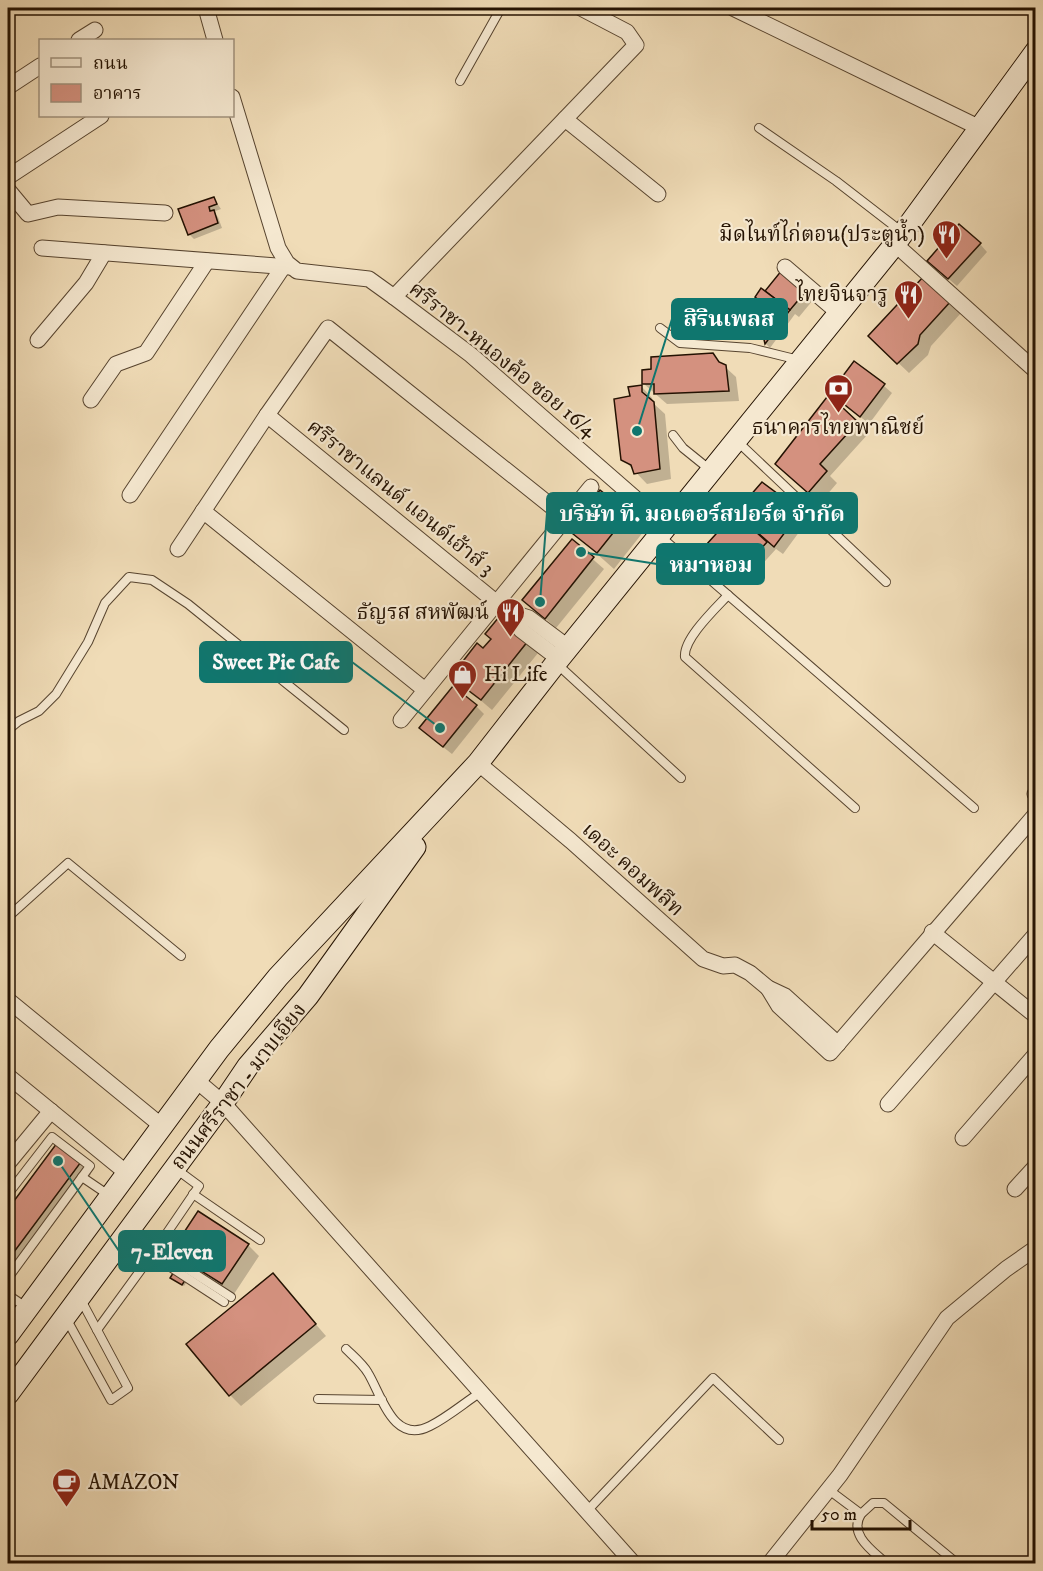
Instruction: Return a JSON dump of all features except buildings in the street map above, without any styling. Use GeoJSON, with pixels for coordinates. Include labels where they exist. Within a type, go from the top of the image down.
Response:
{"type":"FeatureCollection","features":[{"type":"Feature","properties":{"kind":"main road","name":"ถนนศรีราชา - มาบเอียง"},"geometry":{"type":"LineString","coordinates":[[8,1394],[248,1066],[308,996],[472,770],[899,239],[1035,51]]}},
{"type":"Feature","properties":{"kind":"main road","name":"ถนนศรีราชา - มาบเอียง"},"geometry":{"type":"LineString","coordinates":[[8,1335],[219,1049],[278,977],[472,770]]}},
{"type":"Feature","properties":{"kind":"main road"},"geometry":{"type":"LineString","coordinates":[[219,1049],[218,1067],[220,1072],[226,1076],[235,1074],[248,1066]]}},
{"type":"Feature","properties":{"kind":"street"},"geometry":{"type":"LineString","coordinates":[[206,8],[215,39]]}},
{"type":"Feature","properties":{"kind":"street"},"geometry":{"type":"LineString","coordinates":[[394,297],[636,45],[627,32],[581,8]]}},
{"type":"Feature","properties":{"kind":"street"},"geometry":{"type":"LineString","coordinates":[[732,8],[980,128]]}},
{"type":"Feature","properties":{"kind":"street"},"geometry":{"type":"LineString","coordinates":[[81,39],[96,30]]}},
{"type":"Feature","properties":{"kind":"street"},"geometry":{"type":"LineString","coordinates":[[8,87],[39,67]]}},
{"type":"Feature","properties":{"kind":"street"},"geometry":{"type":"LineString","coordinates":[[130,495],[288,267],[278,248],[234,104]]}},
{"type":"Feature","properties":{"kind":"street"},"geometry":{"type":"LineString","coordinates":[[8,177],[99,117]]}},
{"type":"Feature","properties":{"kind":"street"},"geometry":{"type":"LineString","coordinates":[[565,119],[658,194]]}},
{"type":"Feature","properties":{"kind":"street"},"geometry":{"type":"LineString","coordinates":[[8,190],[28,214],[58,207],[165,213]]}},
{"type":"Feature","properties":{"kind":"street"},"geometry":{"type":"LineString","coordinates":[[899,239],[1035,371]]}},
{"type":"Feature","properties":{"kind":"street","name":"ศรีราชา-หนองค้อ ซอย 16/4"},"geometry":{"type":"LineString","coordinates":[[42,248],[288,267],[297,271],[369,279],[471,355],[664,531]]}},
{"type":"Feature","properties":{"kind":"street"},"geometry":{"type":"LineString","coordinates":[[38,340],[86,283],[104,253]]}},
{"type":"Feature","properties":{"kind":"street"},"geometry":{"type":"LineString","coordinates":[[91,400],[116,364],[146,353],[207,261]]}},
{"type":"Feature","properties":{"kind":"street"},"geometry":{"type":"LineString","coordinates":[[785,267],[840,314]]}},
{"type":"Feature","properties":{"kind":"street"},"geometry":{"type":"LineString","coordinates":[[178,549],[328,328],[566,518]]}},
{"type":"Feature","properties":{"kind":"street","name":"ศรีราชาแลนด์ แอนด์เฮ้าส์ 3"},"geometry":{"type":"LineString","coordinates":[[267,415],[502,607],[529,618],[561,657]]}},
{"type":"Feature","properties":{"kind":"street"},"geometry":{"type":"LineString","coordinates":[[401,720],[425,690],[502,607],[591,487]]}},
{"type":"Feature","properties":{"kind":"street"},"geometry":{"type":"LineString","coordinates":[[203,511],[425,690]]}},
{"type":"Feature","properties":{"kind":"street","name":"เดอะ คอมพลีท"},"geometry":{"type":"LineString","coordinates":[[472,770],[571,841],[703,959],[723,966],[735,965],[750,973],[768,988],[785,996],[834,1049],[932,932]]}},
{"type":"Feature","properties":{"kind":"street"},"geometry":{"type":"LineString","coordinates":[[1035,814],[932,932],[1035,1016]]}},
{"type":"Feature","properties":{"kind":"street"},"geometry":{"type":"LineString","coordinates":[[888,1104],[1035,934]]}},
{"type":"Feature","properties":{"kind":"street"},"geometry":{"type":"LineString","coordinates":[[8,1000],[163,1127]]}},
{"type":"Feature","properties":{"kind":"street"},"geometry":{"type":"LineString","coordinates":[[963,1138],[1035,1054]]}},
{"type":"Feature","properties":{"kind":"street"},"geometry":{"type":"LineString","coordinates":[[8,1076],[48,1114],[105,1161],[121,1184]]}},
{"type":"Feature","properties":{"kind":"street"},"geometry":{"type":"LineString","coordinates":[[196,1081],[223,1103],[634,1563]]}},
{"type":"Feature","properties":{"kind":"street"},"geometry":{"type":"LineString","coordinates":[[8,1088],[48,1114]]}},
{"type":"Feature","properties":{"kind":"street"},"geometry":{"type":"LineString","coordinates":[[8,1162],[48,1114]]}},
{"type":"Feature","properties":{"kind":"street"},"geometry":{"type":"LineString","coordinates":[[1015,1189],[1035,1166]]}},
{"type":"Feature","properties":{"kind":"street"},"geometry":{"type":"LineString","coordinates":[[769,1563],[829,1490],[946,1318],[1035,1248]]}},
{"type":"Feature","properties":{"kind":"lane"},"geometry":{"type":"LineString","coordinates":[[460,81],[501,8]]}},
{"type":"Feature","properties":{"kind":"lane"},"geometry":{"type":"LineString","coordinates":[[759,128],[836,181],[899,239]]}},
{"type":"Feature","properties":{"kind":"lane"},"geometry":{"type":"LineString","coordinates":[[660,328],[680,343],[750,348],[801,361]]}},
{"type":"Feature","properties":{"kind":"lane"},"geometry":{"type":"LineString","coordinates":[[673,435],[683,448],[712,472]]}},
{"type":"Feature","properties":{"kind":"lane"},"geometry":{"type":"LineString","coordinates":[[737,441],[886,582]]}},
{"type":"Feature","properties":{"kind":"lane"},"geometry":{"type":"LineString","coordinates":[[664,531],[728,595],[974,808]]}},
{"type":"Feature","properties":{"kind":"lane"},"geometry":{"type":"LineString","coordinates":[[8,730],[39,711],[56,694],[88,642],[105,603],[129,577],[152,580],[188,604],[344,730]]}},
{"type":"Feature","properties":{"kind":"lane"},"geometry":{"type":"LineString","coordinates":[[728,595],[690,639],[684,650],[685,657],[855,808]]}},
{"type":"Feature","properties":{"kind":"lane"},"geometry":{"type":"LineString","coordinates":[[561,657],[681,778]]}},
{"type":"Feature","properties":{"kind":"lane"},"geometry":{"type":"LineString","coordinates":[[8,917],[68,863],[181,956]]}},
{"type":"Feature","properties":{"kind":"lane"},"geometry":{"type":"LineString","coordinates":[[8,1194],[52,1137],[90,1166],[8,1278]]}},
{"type":"Feature","properties":{"kind":"lane"},"geometry":{"type":"LineString","coordinates":[[97,1330],[199,1186],[175,1168]]}},
{"type":"Feature","properties":{"kind":"lane"},"geometry":{"type":"LineString","coordinates":[[82,1177],[121,1184]]}},
{"type":"Feature","properties":{"kind":"lane"},"geometry":{"type":"LineString","coordinates":[[193,1194],[260,1239]]}},
{"type":"Feature","properties":{"kind":"lane"},"geometry":{"type":"LineString","coordinates":[[154,1252],[227,1300]]}},
{"type":"Feature","properties":{"kind":"lane"},"geometry":{"type":"LineString","coordinates":[[8,1295],[27,1308]]}},
{"type":"Feature","properties":{"kind":"lane"},"geometry":{"type":"LineString","coordinates":[[65,1316],[111,1400],[128,1388],[79,1297]]}},
{"type":"Feature","properties":{"kind":"lane"},"geometry":{"type":"LineString","coordinates":[[346,1348],[367,1370],[398,1425],[411,1431],[429,1427],[481,1392]]}},
{"type":"Feature","properties":{"kind":"lane"},"geometry":{"type":"LineString","coordinates":[[587,1511],[713,1378],[779,1440]]}},
{"type":"Feature","properties":{"kind":"lane"},"geometry":{"type":"LineString","coordinates":[[318,1399],[382,1400]]}},
{"type":"Feature","properties":{"kind":"lane"},"geometry":{"type":"LineString","coordinates":[[829,1490],[861,1514]]}},
{"type":"Feature","properties":{"kind":"lane"},"geometry":{"type":"LineString","coordinates":[[887,1563],[864,1543],[858,1533],[857,1521],[873,1503],[885,1503],[894,1508],[958,1563]]}},
{"type":"Feature","properties":{"kind":"place","name":"มิดไนท์ไก่ตอน(ประตูน้ำ)"},"geometry":{"type":"Point","coordinates":[946,260]}},
{"type":"Feature","properties":{"kind":"place","name":"ไทยจินจารู"},"geometry":{"type":"Point","coordinates":[909,320]}},
{"type":"Feature","properties":{"kind":"place","name":"ธนาคารไทยพาณิชย์"},"geometry":{"type":"Point","coordinates":[838,414]}},
{"type":"Feature","properties":{"kind":"place","name":"สิรินเพลส"},"geometry":{"type":"Point","coordinates":[637,431]}},
{"type":"Feature","properties":{"kind":"place","name":"หมาหอม"},"geometry":{"type":"Point","coordinates":[581,552]}},
{"type":"Feature","properties":{"kind":"place","name":"บริษัท ที. มอเตอร์สปอร์ต จำกัด"},"geometry":{"type":"Point","coordinates":[540,602]}},
{"type":"Feature","properties":{"kind":"place","name":"ธัญรส สหพัฒน์"},"geometry":{"type":"Point","coordinates":[510,638]}},
{"type":"Feature","properties":{"kind":"place","name":"Hi Life"},"geometry":{"type":"Point","coordinates":[463,700]}},
{"type":"Feature","properties":{"kind":"place","name":"Sweet Pie Cafe"},"geometry":{"type":"Point","coordinates":[440,728]}},
{"type":"Feature","properties":{"kind":"place","name":"7-Eleven"},"geometry":{"type":"Point","coordinates":[58,1161]}},
{"type":"Feature","properties":{"kind":"place","name":"AMAZON"},"geometry":{"type":"Point","coordinates":[67,1508]}}]}
